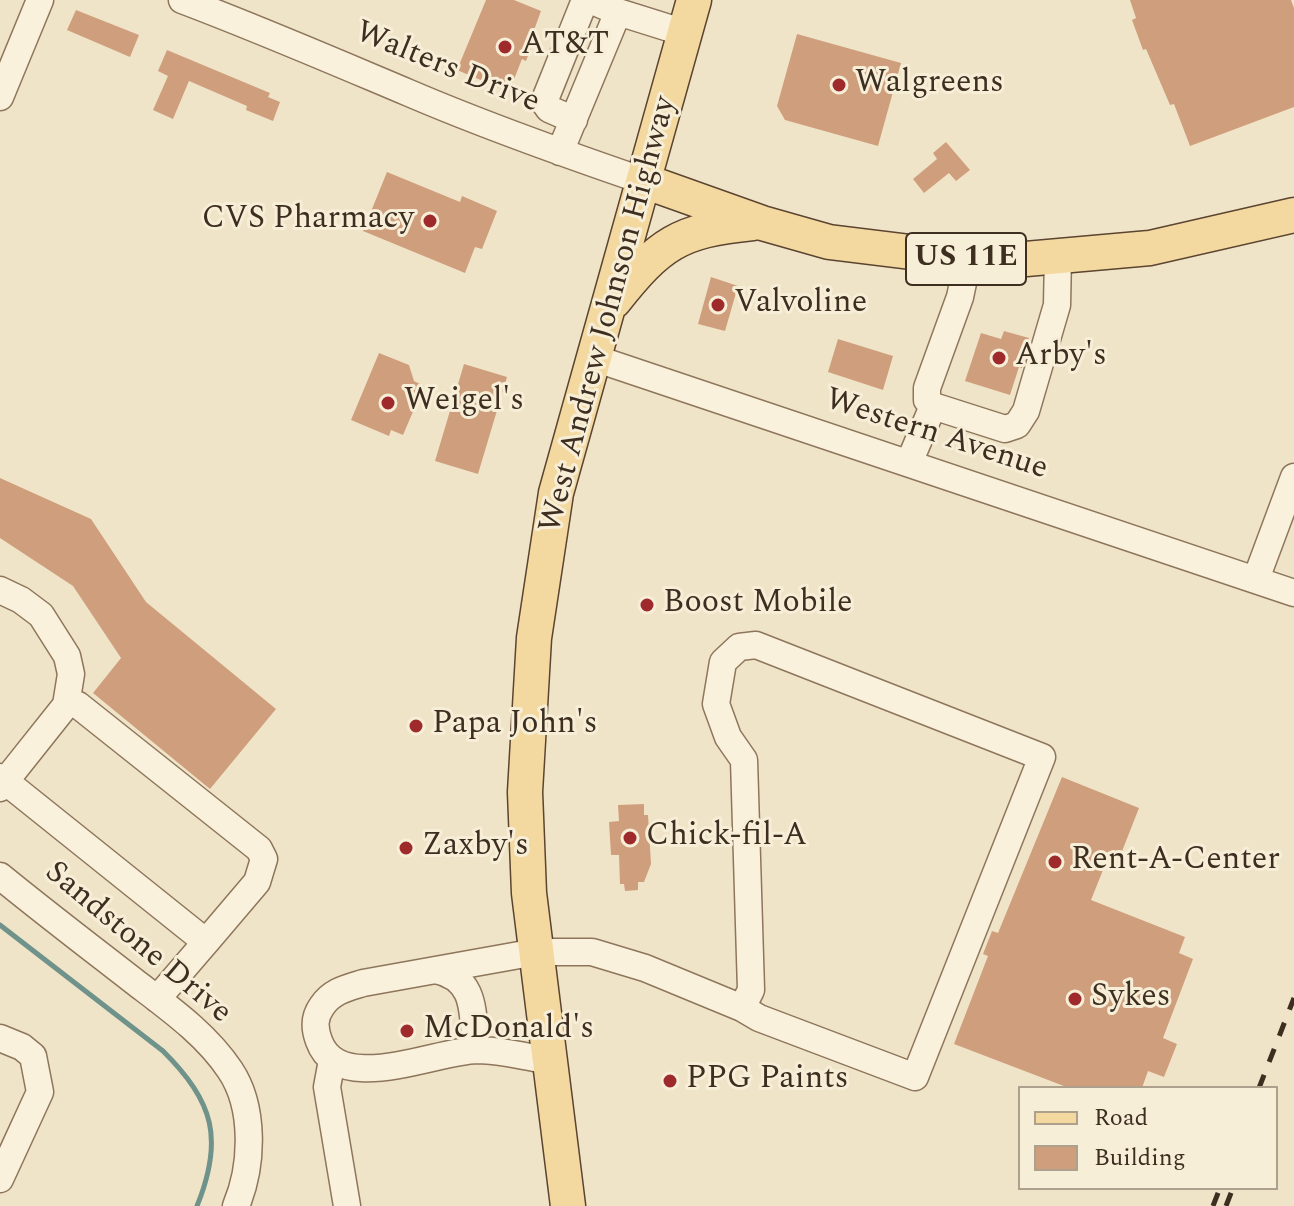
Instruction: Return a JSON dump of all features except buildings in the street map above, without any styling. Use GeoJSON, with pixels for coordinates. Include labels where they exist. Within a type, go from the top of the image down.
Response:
{"type":"FeatureCollection","features":[{"type":"Feature","properties":{"kind":"main road","name":"West Andrew Johnson Highway"},"geometry":{"type":"LineString","coordinates":[[568,1206],[529,893],[525,792],[534,638],[556,493],[694,0]]}},
{"type":"Feature","properties":{"kind":"main road","name":"US 11E"},"geometry":{"type":"LineString","coordinates":[[644,181],[762,223],[829,242],[992,262],[1150,248],[1294,215]]}},
{"type":"Feature","properties":{"kind":"main road"},"geometry":{"type":"LineString","coordinates":[[608,308],[658,252],[677,240],[704,230],[762,223]]}},
{"type":"Feature","properties":{"kind":"street"},"geometry":{"type":"LineString","coordinates":[[0,97],[40,0]]}},
{"type":"Feature","properties":{"kind":"street","name":"Walters Drive"},"geometry":{"type":"LineString","coordinates":[[182,0],[560,152],[644,181]]}},
{"type":"Feature","properties":{"kind":"street"},"geometry":{"type":"LineString","coordinates":[[574,120],[549,109],[544,102],[588,0],[685,33]]}},
{"type":"Feature","properties":{"kind":"street"},"geometry":{"type":"LineString","coordinates":[[560,152],[618,12]]}},
{"type":"Feature","properties":{"kind":"street"},"geometry":{"type":"LineString","coordinates":[[968,259],[960,297],[927,388],[927,400],[933,406],[1005,429],[1017,425],[1026,411],[1057,305],[1058,256]]}},
{"type":"Feature","properties":{"kind":"street","name":"Western Avenue"},"geometry":{"type":"LineString","coordinates":[[594,358],[1294,593]]}},
{"type":"Feature","properties":{"kind":"street"},"geometry":{"type":"LineString","coordinates":[[909,463],[933,406]]}},
{"type":"Feature","properties":{"kind":"street"},"geometry":{"type":"LineString","coordinates":[[1256,579],[1294,477]]}},
{"type":"Feature","properties":{"kind":"street"},"geometry":{"type":"LineString","coordinates":[[0,590],[35,610],[67,656],[71,674],[66,705],[2,782],[206,942]]}},
{"type":"Feature","properties":{"kind":"street"},"geometry":{"type":"LineString","coordinates":[[550,1061],[476,1050],[364,1070],[344,1067],[321,1048],[315,1032],[316,1014],[327,999],[339,990],[363,983],[536,952],[592,952],[645,968],[786,1029],[915,1077],[1042,757],[756,645],[739,647],[723,662],[716,704],[728,737],[744,760],[751,990],[742,1008]]}},
{"type":"Feature","properties":{"kind":"street"},"geometry":{"type":"LineString","coordinates":[[67,700],[78,705],[259,849],[264,859],[257,882],[157,999]]}},
{"type":"Feature","properties":{"kind":"street","name":"Sandstone Drive"},"geometry":{"type":"LineString","coordinates":[[0,876],[185,1021],[231,1071],[243,1103],[250,1142],[247,1173],[236,1206]]}},
{"type":"Feature","properties":{"kind":"street"},"geometry":{"type":"LineString","coordinates":[[436,970],[451,973],[462,981],[469,996],[476,1050]]}},
{"type":"Feature","properties":{"kind":"street"},"geometry":{"type":"LineString","coordinates":[[0,1038],[22,1047],[33,1056],[40,1092],[0,1179]]}},
{"type":"Feature","properties":{"kind":"street"},"geometry":{"type":"LineString","coordinates":[[332,1060],[327,1087],[347,1206]]}},
{"type":"Feature","properties":{"kind":"waterway"},"geometry":{"type":"LineString","coordinates":[[0,925],[163,1051],[194,1087],[209,1122],[212,1141],[210,1161],[197,1206]]}},
{"type":"Feature","properties":{"kind":"railway"},"geometry":{"type":"LineString","coordinates":[[1260,1086],[1294,998]]}},
{"type":"Feature","properties":{"kind":"railway"},"geometry":{"type":"LineString","coordinates":[[1213,1206],[1219,1190]]}},
{"type":"Feature","properties":{"kind":"railway"},"geometry":{"type":"LineString","coordinates":[[1226,1206],[1232,1190]]}},
{"type":"Feature","properties":{"kind":"place","name":"AT&T"},"geometry":{"type":"Point","coordinates":[505,47]}},
{"type":"Feature","properties":{"kind":"place","name":"Walgreens"},"geometry":{"type":"Point","coordinates":[839,85]}},
{"type":"Feature","properties":{"kind":"place","name":"CVS Pharmacy"},"geometry":{"type":"Point","coordinates":[430,221]}},
{"type":"Feature","properties":{"kind":"place","name":"Valvoline"},"geometry":{"type":"Point","coordinates":[718,305]}},
{"type":"Feature","properties":{"kind":"place","name":"Arby's"},"geometry":{"type":"Point","coordinates":[999,358]}},
{"type":"Feature","properties":{"kind":"place","name":"Weigel's"},"geometry":{"type":"Point","coordinates":[388,403]}},
{"type":"Feature","properties":{"kind":"place","name":"Boost Mobile"},"geometry":{"type":"Point","coordinates":[647,605]}},
{"type":"Feature","properties":{"kind":"place","name":"Papa John's"},"geometry":{"type":"Point","coordinates":[416,726]}},
{"type":"Feature","properties":{"kind":"place","name":"Chick-fil-A"},"geometry":{"type":"Point","coordinates":[630,838]}},
{"type":"Feature","properties":{"kind":"place","name":"Zaxby's"},"geometry":{"type":"Point","coordinates":[406,848]}},
{"type":"Feature","properties":{"kind":"place","name":"Rent-A-Center"},"geometry":{"type":"Point","coordinates":[1055,862]}},
{"type":"Feature","properties":{"kind":"place","name":"Sykes"},"geometry":{"type":"Point","coordinates":[1075,999]}},
{"type":"Feature","properties":{"kind":"place","name":"McDonald's"},"geometry":{"type":"Point","coordinates":[407,1031]}},
{"type":"Feature","properties":{"kind":"place","name":"PPG Paints"},"geometry":{"type":"Point","coordinates":[670,1081]}}]}
